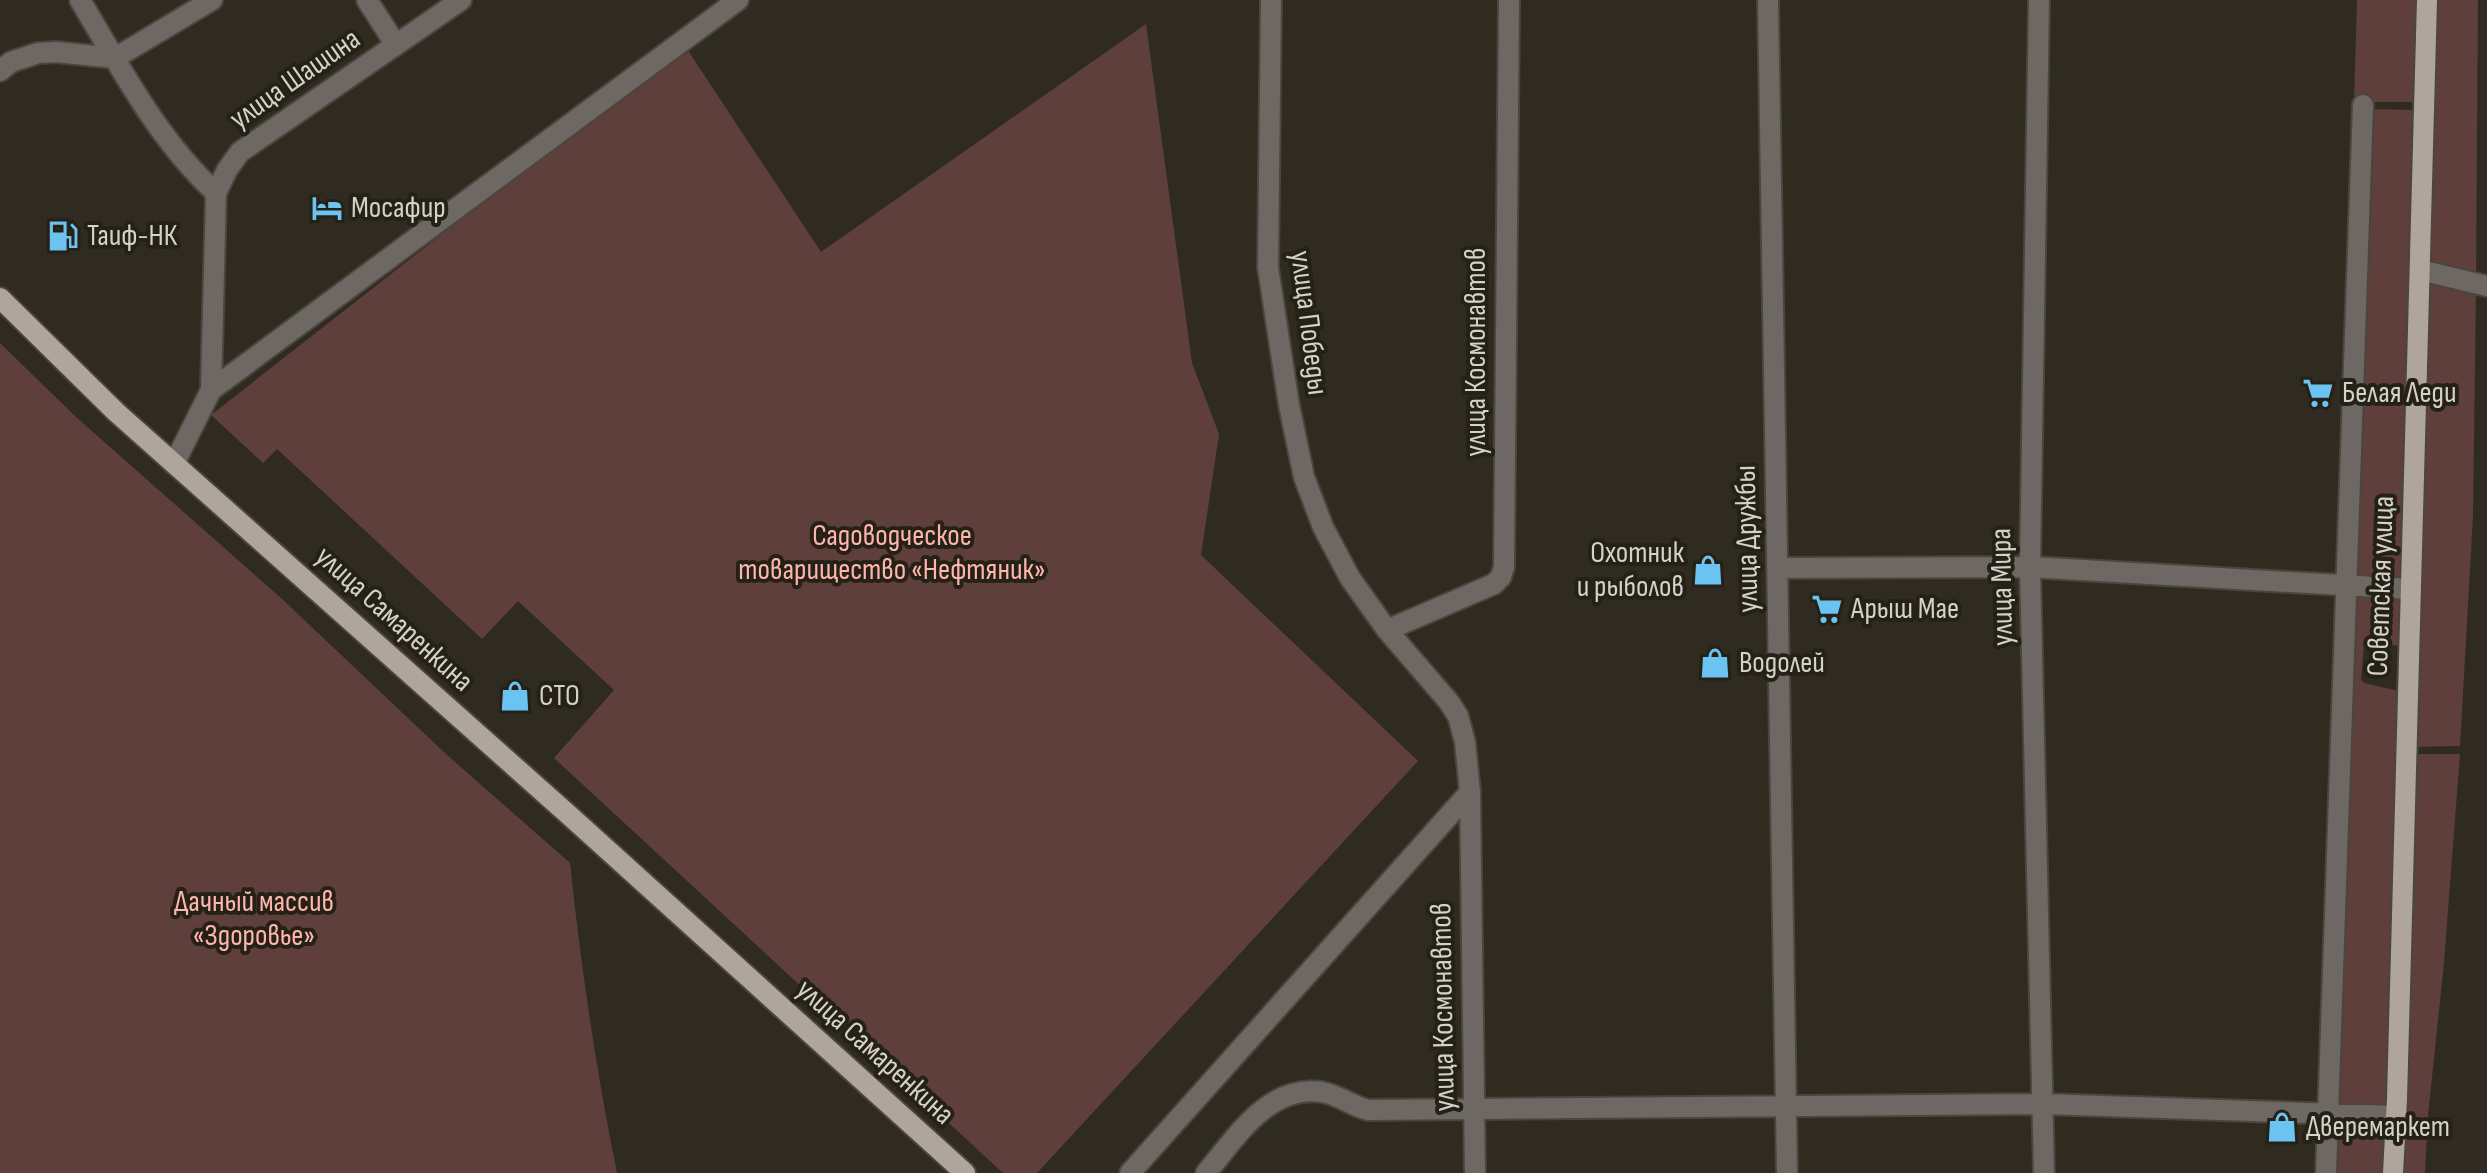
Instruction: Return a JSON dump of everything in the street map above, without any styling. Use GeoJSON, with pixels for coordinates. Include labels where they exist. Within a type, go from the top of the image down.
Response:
{"type":"FeatureCollection","features":[{"type":"Feature","properties":{"kind":"main road","name":"Советская улица"},"geometry":{"type":"LineString","coordinates":[[2393,1173],[2427,0]]}},
{"type":"Feature","properties":{"kind":"main road","name":"улица Самаренкина"},"geometry":{"type":"LineString","coordinates":[[0,298],[116,412],[965,1173]]}},
{"type":"Feature","properties":{"kind":"street"},"geometry":{"type":"LineString","coordinates":[[80,0],[181,158],[216,193]]}},
{"type":"Feature","properties":{"kind":"street"},"geometry":{"type":"LineString","coordinates":[[0,71],[11,62],[38,53],[115,58],[212,0]]}},
{"type":"Feature","properties":{"kind":"street"},"geometry":{"type":"LineString","coordinates":[[367,0],[396,45]]}},
{"type":"Feature","properties":{"kind":"street","name":"улица Шашина"},"geometry":{"type":"LineString","coordinates":[[211,390],[216,193],[227,170],[240,152],[461,0]]}},
{"type":"Feature","properties":{"kind":"street"},"geometry":{"type":"LineString","coordinates":[[174,464],[211,390],[738,0]]}},
{"type":"Feature","properties":{"kind":"street","name":"улица Победы"},"geometry":{"type":"LineString","coordinates":[[1271,0],[1268,268],[1289,405],[1304,477],[1323,527],[1350,578],[1387,630],[1458,716],[1465,742],[1470,792]]}},
{"type":"Feature","properties":{"kind":"street","name":"улица Космонавтов"},"geometry":{"type":"LineString","coordinates":[[1387,630],[1494,584],[1501,577],[1504,567],[1509,0]]}},
{"type":"Feature","properties":{"kind":"street","name":"улица Дружбы"},"geometry":{"type":"LineString","coordinates":[[1768,0],[1787,1173]]}},
{"type":"Feature","properties":{"kind":"street","name":"улица Мира"},"geometry":{"type":"LineString","coordinates":[[2039,0],[2030,567],[2044,1173]]}},
{"type":"Feature","properties":{"kind":"street"},"geometry":{"type":"LineString","coordinates":[[2326,1173],[2363,105]]}},
{"type":"Feature","properties":{"kind":"street"},"geometry":{"type":"LineString","coordinates":[[2420,270],[2487,286]]}},
{"type":"Feature","properties":{"kind":"street"},"geometry":{"type":"LineString","coordinates":[[1777,568],[2030,567],[2411,589]]}},
{"type":"Feature","properties":{"kind":"street"},"geometry":{"type":"LineString","coordinates":[[1130,1173],[1470,792]]}},
{"type":"Feature","properties":{"kind":"street","name":"улица Космонавтов"},"geometry":{"type":"LineString","coordinates":[[1470,792],[1475,1173]]}},
{"type":"Feature","properties":{"kind":"street"},"geometry":{"type":"LineString","coordinates":[[1206,1173],[1262,1109],[1297,1092],[1325,1092],[1368,1110],[2044,1104],[2395,1116]]}},
{"type":"Feature","properties":{"kind":"green space"},"geometry":{"type":"Polygon","coordinates":[[[2357,0],[2424,0],[2421,102],[2354,102],[2357,0]]]}},
{"type":"Feature","properties":{"kind":"green space"},"geometry":{"type":"Polygon","coordinates":[[[2432,0],[2478,0],[2476,279],[2423,266],[2432,0]]]}},
{"type":"Feature","properties":{"kind":"green space","name":"Садоводческое товарищество «Нефтяник»"},"geometry":{"type":"Polygon","coordinates":[[[1146,24],[1192,363],[1219,434],[1201,555],[1418,761],[1037,1173],[1003,1173],[554,758],[614,690],[518,601],[482,639],[277,449],[263,463],[211,415],[502,187],[687,49],[821,252],[1146,24]]]}},
{"type":"Feature","properties":{"kind":"green space"},"geometry":{"type":"Polygon","coordinates":[[[2366,109],[2420,110],[2407,584],[2350,581],[2366,109]]]}},
{"type":"Feature","properties":{"kind":"green space"},"geometry":{"type":"Polygon","coordinates":[[[2426,276],[2476,288],[2473,516],[2460,746],[2411,747],[2426,276]]]}},
{"type":"Feature","properties":{"kind":"green space","name":"Дачный массив «Здоровье»"},"geometry":{"type":"Polygon","coordinates":[[[0,343],[76,417],[281,598],[447,755],[570,863],[590,1018],[617,1173],[0,1173],[0,343]]]}},
{"type":"Feature","properties":{"kind":"green space"},"geometry":{"type":"Polygon","coordinates":[[[2348,590],[2405,593],[2405,646],[2364,645],[2361,680],[2403,692],[2392,1111],[2331,1108],[2348,590]]]}},
{"type":"Feature","properties":{"kind":"green space"},"geometry":{"type":"Polygon","coordinates":[[[2411,754],[2460,754],[2425,1173],[2397,1173],[2411,754]]]}},
{"type":"Feature","properties":{"kind":"green space"},"geometry":{"type":"Polygon","coordinates":[[[2332,1119],[2389,1120],[2388,1173],[2330,1173],[2332,1119]]]}},
{"type":"Feature","properties":{"kind":"place","name":"Мосафир"},"geometry":{"type":"Point","coordinates":[327,208]}},
{"type":"Feature","properties":{"kind":"place","name":"Таиф-НК"},"geometry":{"type":"Point","coordinates":[63,236]}},
{"type":"Feature","properties":{"kind":"place","name":"Белая Леди"},"geometry":{"type":"Point","coordinates":[2318,393]}},
{"type":"Feature","properties":{"kind":"place","name":"Охотник и рыболов"},"geometry":{"type":"Point","coordinates":[1708,570]}},
{"type":"Feature","properties":{"kind":"place","name":"Арыш Мае"},"geometry":{"type":"Point","coordinates":[1827,609]}},
{"type":"Feature","properties":{"kind":"place","name":"Водолей"},"geometry":{"type":"Point","coordinates":[1715,663]}},
{"type":"Feature","properties":{"kind":"place","name":"СТО"},"geometry":{"type":"Point","coordinates":[515,696]}},
{"type":"Feature","properties":{"kind":"place","name":"Дверемаркет"},"geometry":{"type":"Point","coordinates":[2282,1127]}}]}
